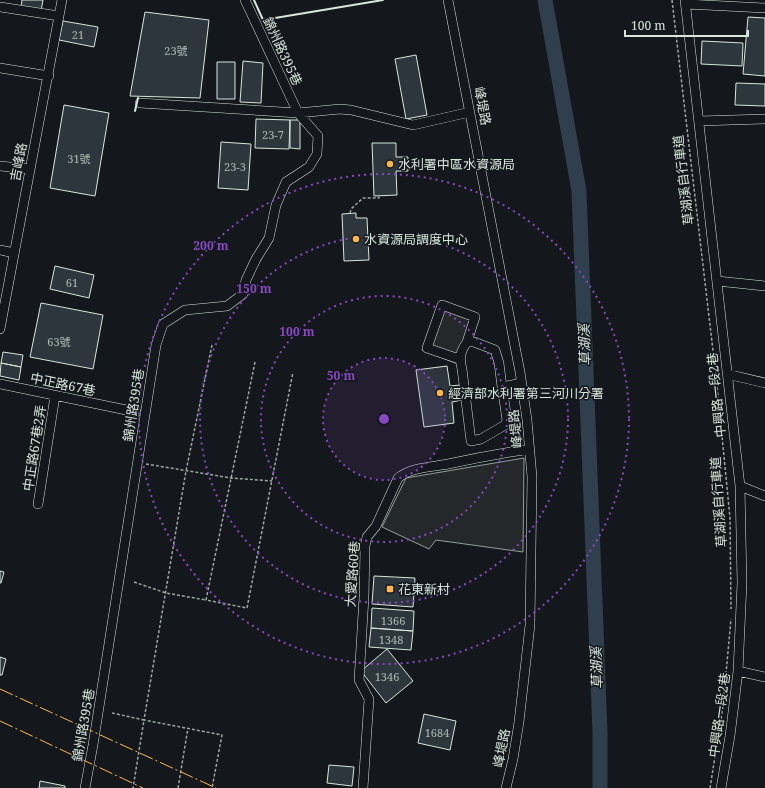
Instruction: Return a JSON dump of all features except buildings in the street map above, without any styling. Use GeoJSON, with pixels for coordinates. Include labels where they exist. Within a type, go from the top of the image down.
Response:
{"type":"FeatureCollection","features":[{"type":"Feature","properties":{"kind":"street","name":"吉峰路"},"geometry":{"type":"LineString","coordinates":[[0,329],[49,76],[62,0]]}},
{"type":"Feature","properties":{"kind":"street","name":"錦州路395巷"},"geometry":{"type":"LineString","coordinates":[[85,788],[95,738],[156,345],[163,324],[185,310],[227,306],[243,294],[246,280],[269,238],[276,205],[286,182],[309,167],[317,154],[318,136],[298,113],[245,0]]}},
{"type":"Feature","properties":{"kind":"street","name":"峰堤路"},"geometry":{"type":"LineString","coordinates":[[448,0],[522,385],[530,449],[532,477],[530,625],[519,722],[513,759],[506,788]]}},
{"type":"Feature","properties":{"kind":"street"},"geometry":{"type":"LineString","coordinates":[[685,2],[765,8]]}},
{"type":"Feature","properties":{"kind":"street","name":"中興路一段2巷"},"geometry":{"type":"LineString","coordinates":[[685,2],[740,486],[742,583],[738,671],[730,736],[721,788]]}},
{"type":"Feature","properties":{"kind":"street"},"geometry":{"type":"LineString","coordinates":[[0,7],[59,16]]}},
{"type":"Feature","properties":{"kind":"street"},"geometry":{"type":"LineString","coordinates":[[0,68],[49,76]]}},
{"type":"Feature","properties":{"kind":"street"},"geometry":{"type":"LineString","coordinates":[[140,103],[298,113],[340,109],[351,110],[413,125],[470,112]]}},
{"type":"Feature","properties":{"kind":"street"},"geometry":{"type":"LineString","coordinates":[[698,121],[765,119]]}},
{"type":"Feature","properties":{"kind":"street"},"geometry":{"type":"LineString","coordinates":[[0,166],[30,169]]}},
{"type":"Feature","properties":{"kind":"street"},"geometry":{"type":"LineString","coordinates":[[0,250],[14,253]]}},
{"type":"Feature","properties":{"kind":"street"},"geometry":{"type":"LineString","coordinates":[[717,281],[765,286]]}},
{"type":"Feature","properties":{"kind":"street"},"geometry":{"type":"LineString","coordinates":[[459,359],[426,348],[442,305],[475,317],[467,342],[459,359],[462,369],[471,440],[481,439],[505,425],[507,420],[503,393],[522,385]]}},
{"type":"Feature","properties":{"kind":"street"},"geometry":{"type":"LineString","coordinates":[[467,342],[474,342],[495,350],[499,363],[502,386],[522,385]]}},
{"type":"Feature","properties":{"kind":"street"},"geometry":{"type":"LineString","coordinates":[[727,374],[765,383]]}},
{"type":"Feature","properties":{"kind":"street","name":"中正路67巷"},"geometry":{"type":"LineString","coordinates":[[0,384],[136,412]]}},
{"type":"Feature","properties":{"kind":"street","name":"中正路67巷2弄"},"geometry":{"type":"LineString","coordinates":[[38,504],[55,396]]}},
{"type":"Feature","properties":{"kind":"street","name":"大愛路60巷"},"geometry":{"type":"LineString","coordinates":[[364,788],[369,699],[359,680],[364,597],[365,546],[367,537],[376,526],[398,478],[402,475],[412,471],[468,459],[530,449]]}},
{"type":"Feature","properties":{"kind":"street"},"geometry":{"type":"LineString","coordinates":[[740,486],[765,496]]}},
{"type":"Feature","properties":{"kind":"street"},"geometry":{"type":"LineString","coordinates":[[738,671],[765,677]]}},
{"type":"Feature","properties":{"kind":"path","name":"草湖溪自行車道"},"geometry":{"type":"LineString","coordinates":[[672,0],[717,385],[730,518],[731,620],[723,706],[710,788]]}},
{"type":"Feature","properties":{"kind":"path"},"geometry":{"type":"LineString","coordinates":[[350,213],[351,208],[363,198],[379,198],[379,196]]}},
{"type":"Feature","properties":{"kind":"path"},"geometry":{"type":"LineString","coordinates":[[133,788],[186,471],[212,345]]}},
{"type":"Feature","properties":{"kind":"path"},"geometry":{"type":"LineString","coordinates":[[206,600],[255,362]]}},
{"type":"Feature","properties":{"kind":"path"},"geometry":{"type":"LineString","coordinates":[[134,582],[166,593],[247,608],[294,372]]}},
{"type":"Feature","properties":{"kind":"path"},"geometry":{"type":"LineString","coordinates":[[144,464],[231,478],[272,481]]}},
{"type":"Feature","properties":{"kind":"path"},"geometry":{"type":"LineString","coordinates":[[112,713],[222,735],[212,788]]}},
{"type":"Feature","properties":{"kind":"path"},"geometry":{"type":"LineString","coordinates":[[178,788],[188,728]]}},
{"type":"Feature","properties":{"kind":"shaded area"},"geometry":{"type":"Polygon","coordinates":[[[440,301],[479,316],[458,364],[422,350],[440,301]]]}},
{"type":"Feature","properties":{"kind":"shaded area"},"geometry":{"type":"Polygon","coordinates":[[[524,458],[523,552],[436,540],[429,549],[382,527],[406,478],[524,458]]]}},
{"type":"Feature","properties":{"kind":"waterway","name":"草湖溪"},"geometry":{"type":"LineString","coordinates":[[545,0],[579,191],[600,732],[600,788]]}},
{"type":"Feature","properties":{"kind":"wall"},"geometry":{"type":"LineString","coordinates":[[254,0],[263,20],[383,0]]}},
{"type":"Feature","properties":{"kind":"wall"},"geometry":{"type":"LineString","coordinates":[[135,111],[138,98]]}},
{"type":"Feature","properties":{"kind":"power"},"geometry":{"type":"LineString","coordinates":[[0,689],[216,788]]}},
{"type":"Feature","properties":{"kind":"power"},"geometry":{"type":"LineString","coordinates":[[0,721],[143,788]]}},
{"type":"Feature","properties":{"kind":"place","name":"水利署中區水資源局"},"geometry":{"type":"Point","coordinates":[390,164]}},
{"type":"Feature","properties":{"kind":"place","name":"水資源局調度中心"},"geometry":{"type":"Point","coordinates":[356,239]}},
{"type":"Feature","properties":{"kind":"place","name":"經濟部水利署第三河川分署"},"geometry":{"type":"Point","coordinates":[440,393]}},
{"type":"Feature","properties":{"kind":"place","name":"花東新村"},"geometry":{"type":"Point","coordinates":[390,589]}}]}
